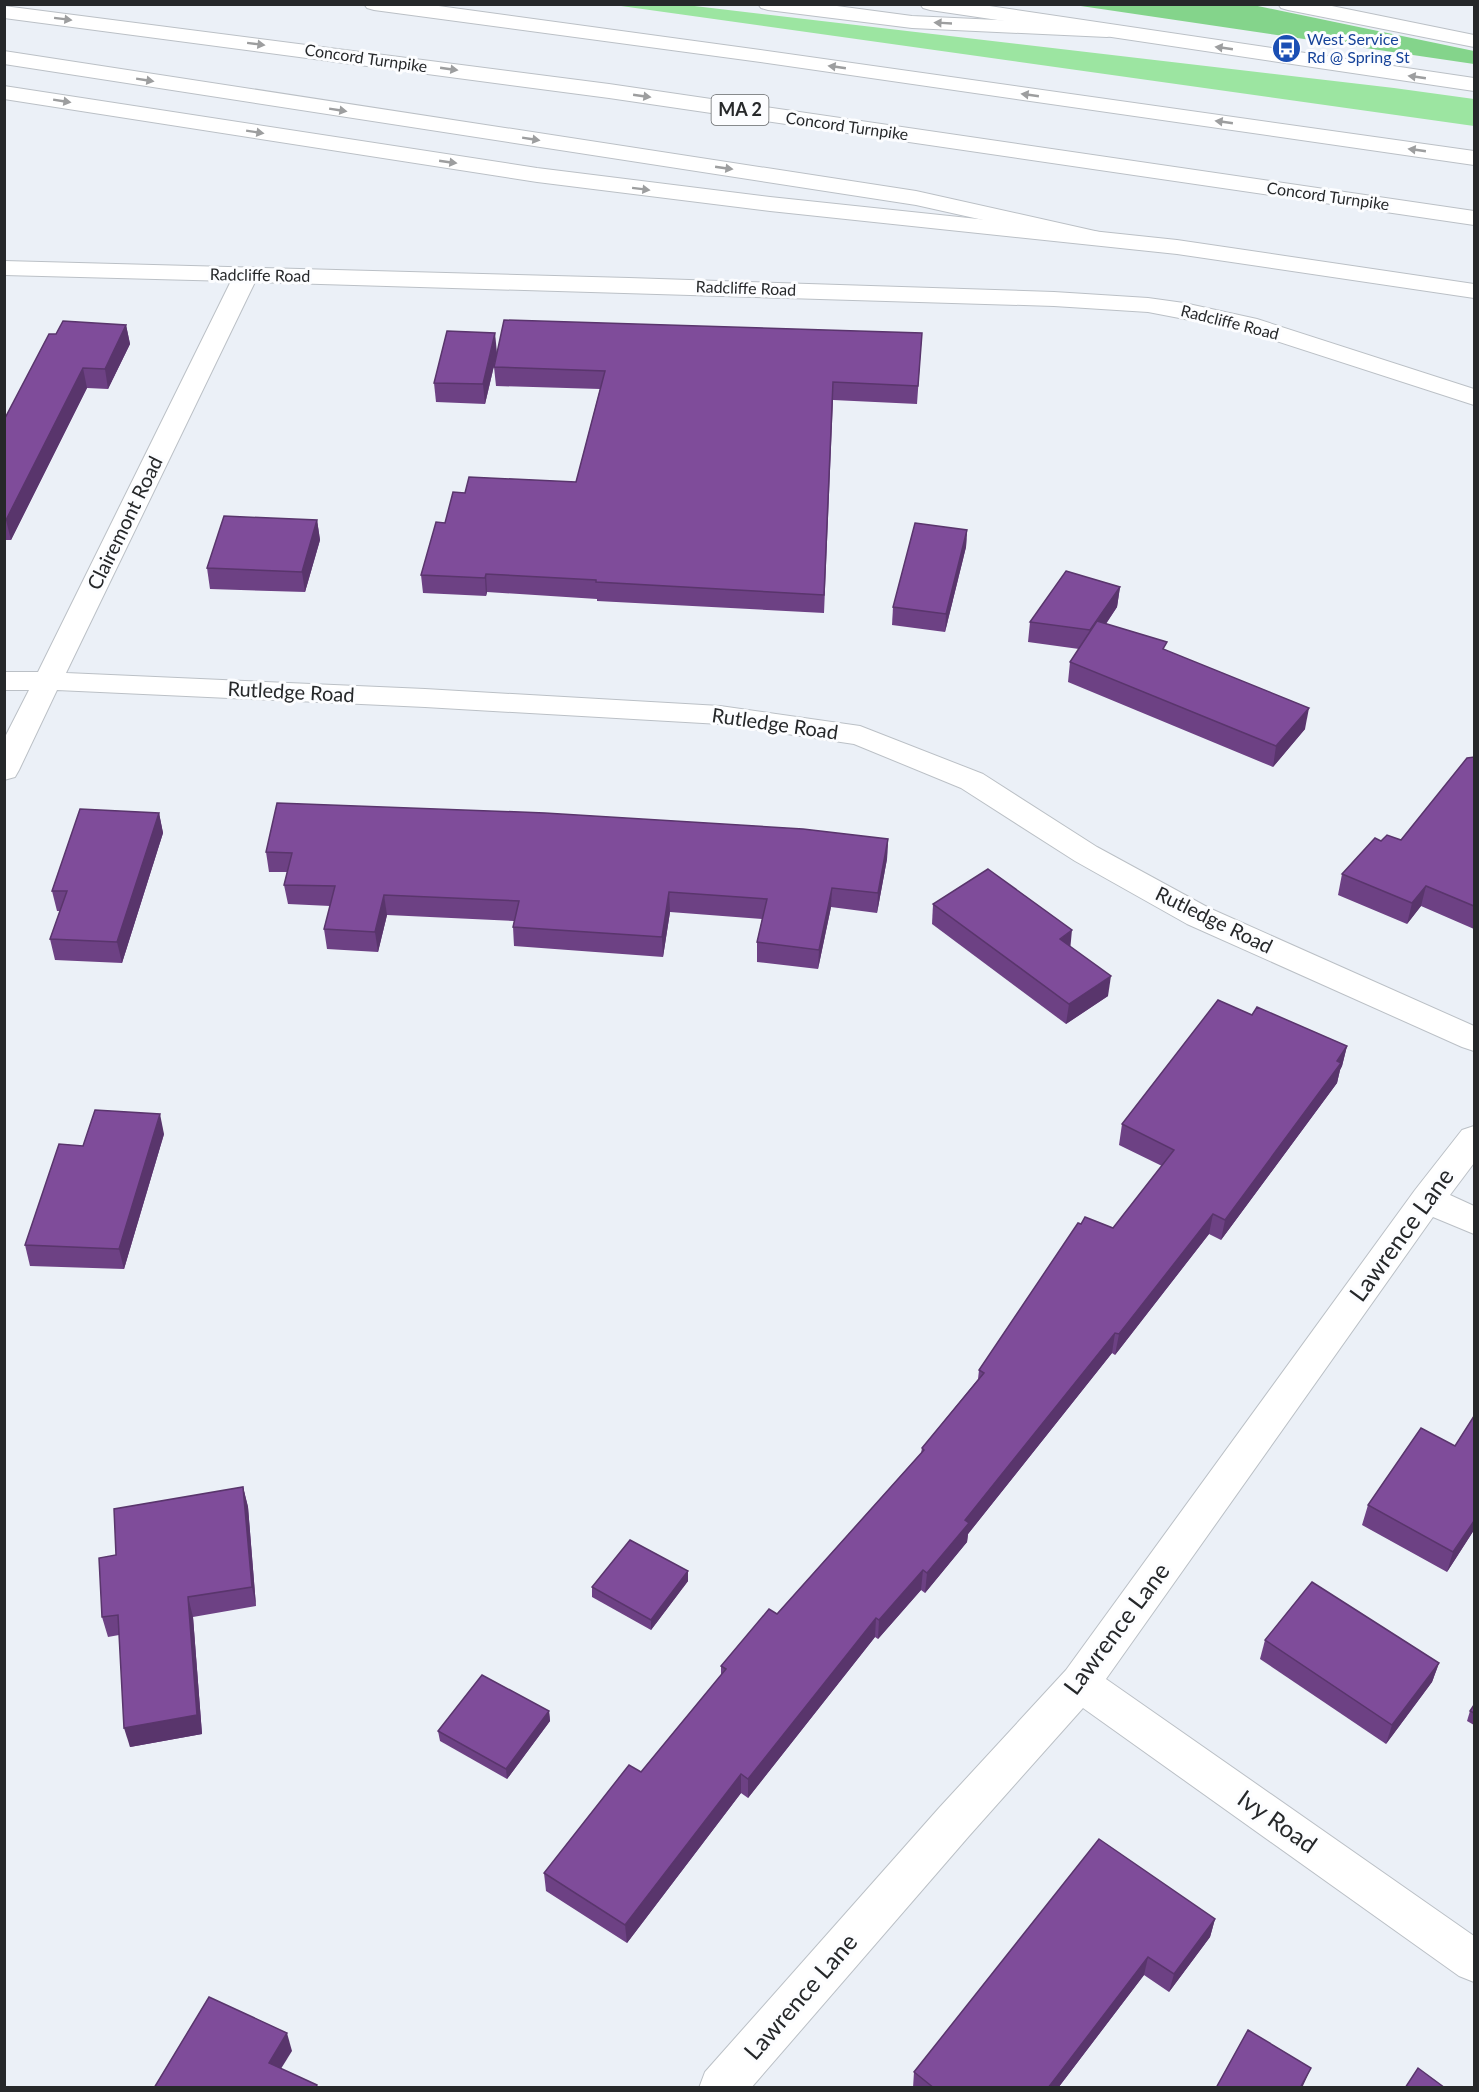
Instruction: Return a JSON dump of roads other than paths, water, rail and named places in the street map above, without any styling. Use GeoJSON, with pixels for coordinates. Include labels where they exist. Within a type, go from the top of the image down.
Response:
{"type":"FeatureCollection","features":[{"type":"Feature","properties":{"kind":"main road"},"geometry":{"type":"LineString","coordinates":[[374,4],[1474,158]]}},
{"type":"Feature","properties":{"kind":"main road"},"geometry":{"type":"LineString","coordinates":[[768,4],[912,22],[1107,31]]}},
{"type":"Feature","properties":{"kind":"main road"},"geometry":{"type":"LineString","coordinates":[[930,4],[1474,85]]}},
{"type":"Feature","properties":{"kind":"main road"},"geometry":{"type":"LineString","coordinates":[[1288,4],[1474,41]]}},
{"type":"Feature","properties":{"kind":"main road","name":"Concord Turnpike"},"geometry":{"type":"LineString","coordinates":[[4,12],[597,90],[1474,218]]}},
{"type":"Feature","properties":{"kind":"main road"},"geometry":{"type":"LineString","coordinates":[[4,57],[916,198],[1095,238]]}},
{"type":"Feature","properties":{"kind":"main road"},"geometry":{"type":"LineString","coordinates":[[4,92],[609,185],[792,207],[1095,238],[1217,253],[1474,291]]}},
{"type":"Feature","properties":{"kind":"main road","name":"Radcliffe Road"},"geometry":{"type":"LineString","coordinates":[[4,268],[676,286],[1054,299],[1148,305],[1184,310],[1248,324],[1474,397]]}},
{"type":"Feature","properties":{"kind":"main road","name":"Clairemont Road"},"geometry":{"type":"LineString","coordinates":[[4,770],[246,275]]}},
{"type":"Feature","properties":{"kind":"main road","name":"Rutledge Road"},"geometry":{"type":"LineString","coordinates":[[4,681],[437,698],[720,715],[860,735],[972,781],[1086,854],[1198,915],[1474,1039]]}},
{"type":"Feature","properties":{"kind":"main road","name":"Lawrence Lane"},"geometry":{"type":"LineString","coordinates":[[721,2088],[954,1822],[1080,1683],[1427,1199],[1474,1139]]}},
{"type":"Feature","properties":{"kind":"main road"},"geometry":{"type":"LineString","coordinates":[[1427,1199],[1474,1221]]}},
{"type":"Feature","properties":{"kind":"main road","name":"Ivy Road"},"geometry":{"type":"LineString","coordinates":[[1080,1683],[1474,1961]]}},
{"type":"Feature","properties":{"kind":"place","name":"West Service Rd @ Spring St"},"geometry":{"type":"Point","coordinates":[1286,48]}}]}
